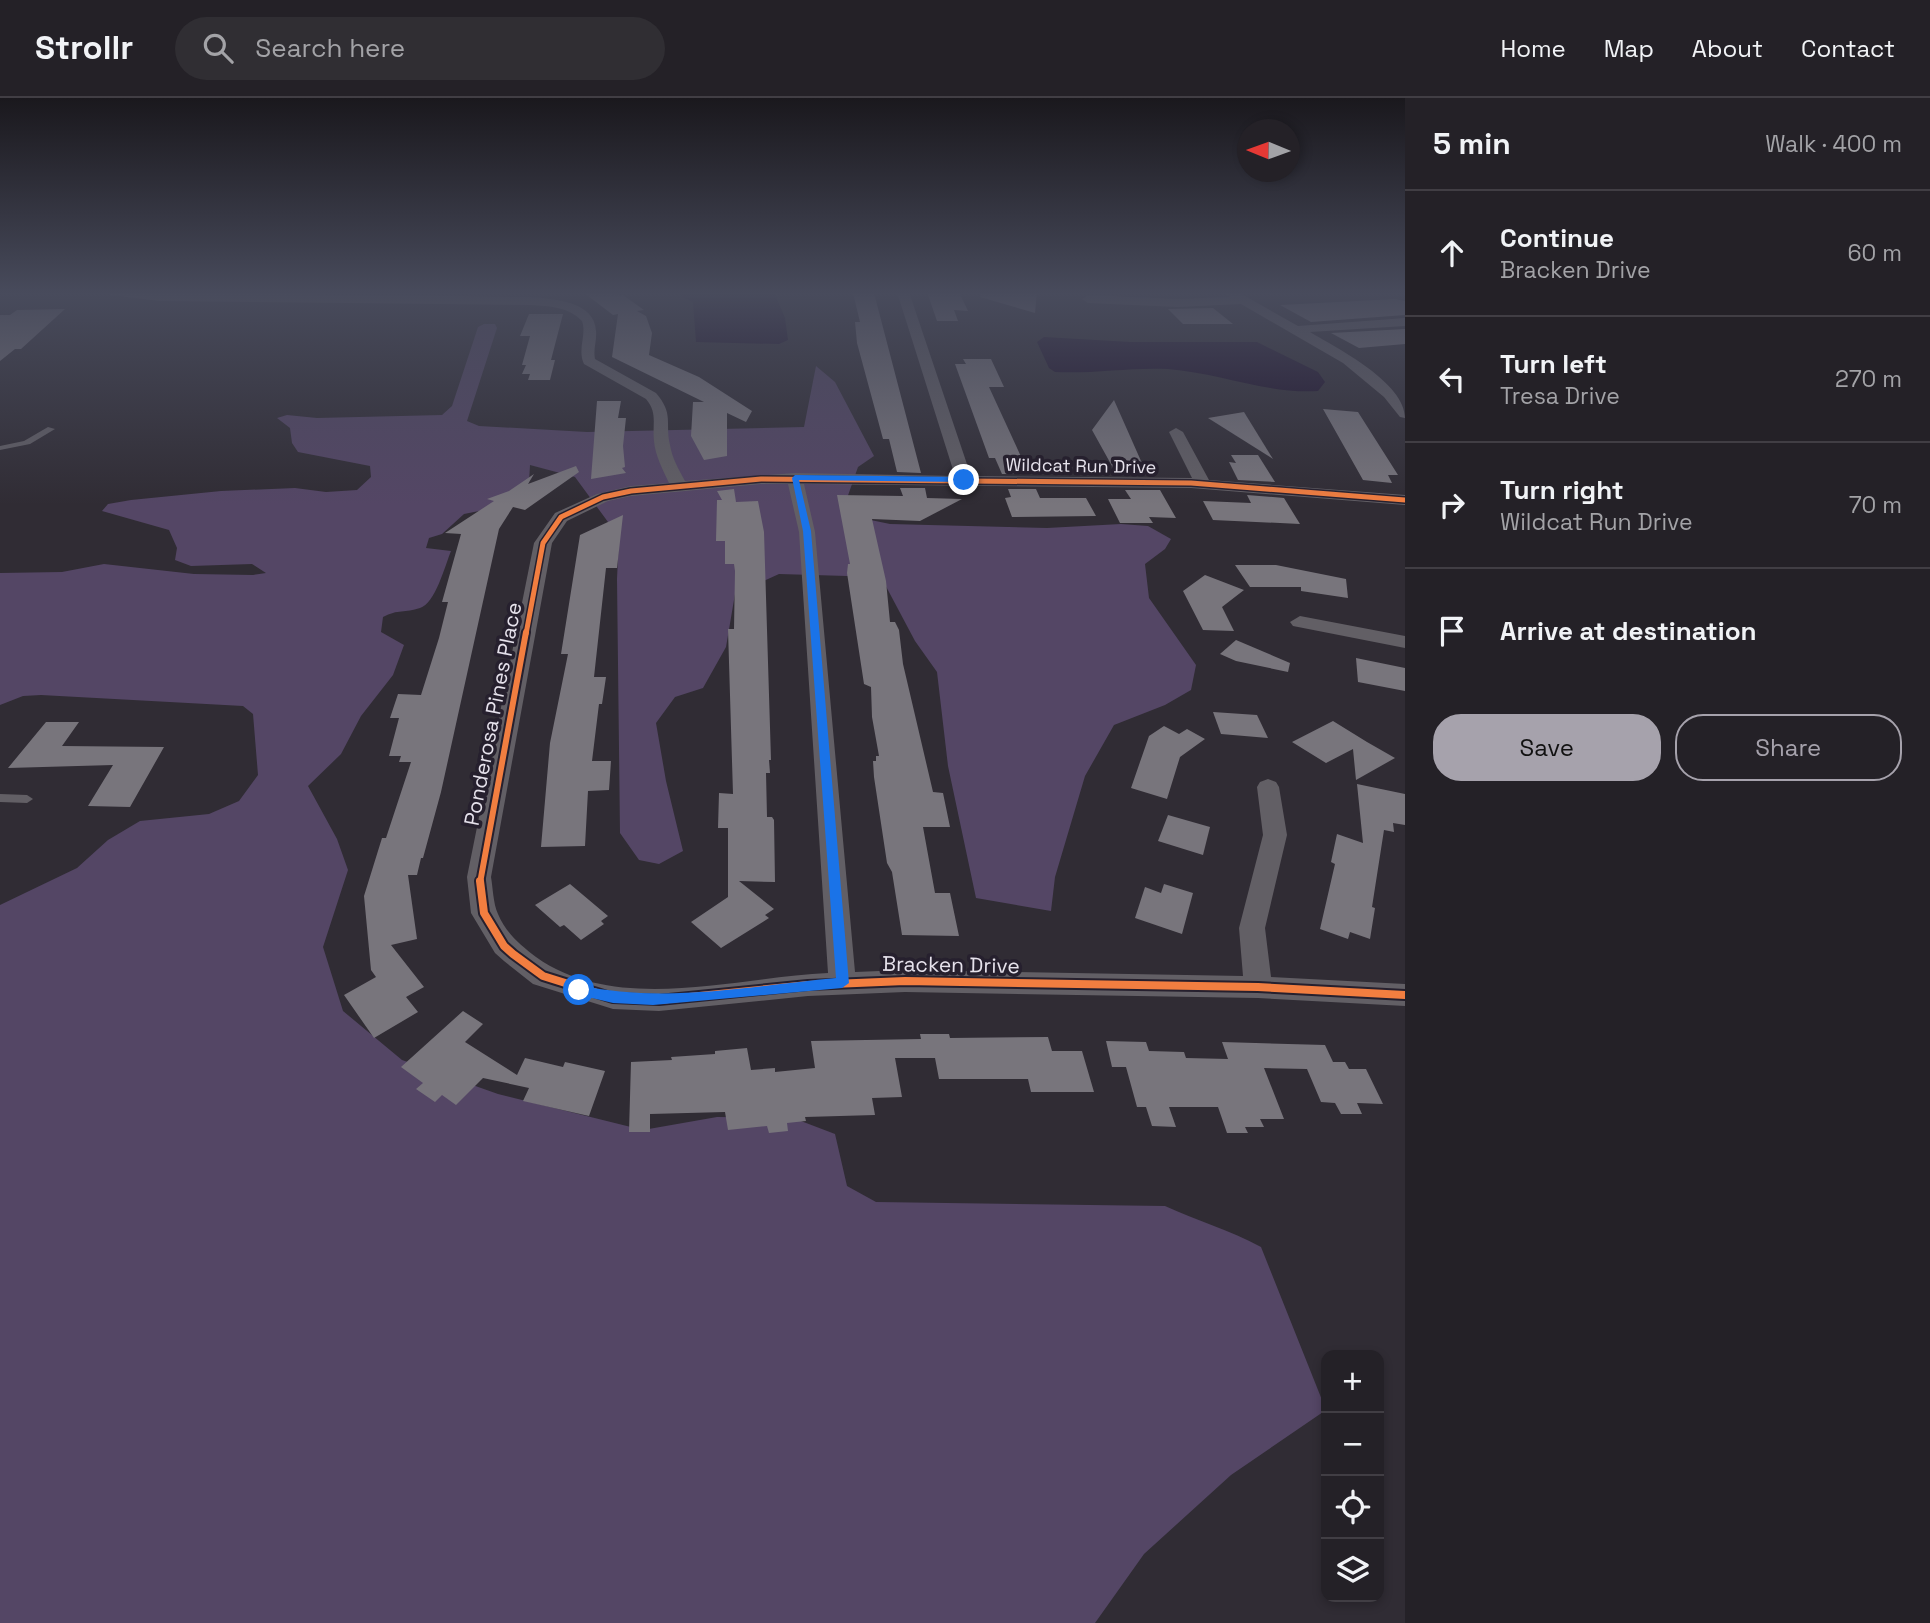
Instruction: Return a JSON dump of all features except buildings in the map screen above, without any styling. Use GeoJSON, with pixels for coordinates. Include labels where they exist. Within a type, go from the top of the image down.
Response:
{"type":"FeatureCollection","features":[{"type":"Feature","properties":{"kind":"street"},"geometry":{"type":"LineString","coordinates":[[593,363],[651,396],[659,404],[663,414],[661,445],[679,486]]}},
{"type":"Feature","properties":{"kind":"street"},"geometry":{"type":"LineString","coordinates":[[925,363],[964,480]]}},
{"type":"Feature","properties":{"kind":"street"},"geometry":{"type":"LineString","coordinates":[[1345,363],[1376,383],[1405,414]]}},
{"type":"Feature","properties":{"kind":"street"},"geometry":{"type":"LineString","coordinates":[[1176,432],[1203,484]]}},
{"type":"Feature","properties":{"kind":"street"},"geometry":{"type":"LineString","coordinates":[[795,478],[807,531],[842,983]]}},
{"type":"Feature","properties":{"kind":"street","name":"Wildcat Run Drive"},"geometry":{"type":"LineString","coordinates":[[591,501],[631,491],[795,478],[1203,484],[1405,500]]}},
{"type":"Feature","properties":{"kind":"street","name":"Ponderosa Pines Place"},"geometry":{"type":"LineString","coordinates":[[509,950],[484,913],[479,877],[545,536],[561,517],[591,501]]}},
{"type":"Feature","properties":{"kind":"street"},"geometry":{"type":"LineString","coordinates":[[1300,622],[1405,642]]}},
{"type":"Feature","properties":{"kind":"street"},"geometry":{"type":"LineString","coordinates":[[1258,987],[1252,928],[1275,835],[1268,787]]}},
{"type":"Feature","properties":{"kind":"street","name":"Bracken Drive"},"geometry":{"type":"LineString","coordinates":[[509,950],[530,967],[562,985],[622,999],[659,1000],[842,983],[928,981],[1258,987],[1405,995]]}},
{"type":"Feature","properties":{"kind":"lane"},"geometry":{"type":"LineString","coordinates":[[0,448],[24,445],[51,429]]}},
{"type":"Feature","properties":{"kind":"lane"},"geometry":{"type":"LineString","coordinates":[[0,798],[27,799]]}},
{"type":"Feature","properties":{"kind":"shaded area"},"geometry":{"type":"Polygon","coordinates":[[[466,363],[486,363],[467,421],[479,426],[587,432],[804,427],[816,366],[835,382],[874,456],[858,467],[845,504],[861,518],[890,524],[1047,528],[1121,524],[1148,526],[1171,539],[1165,549],[1145,564],[1149,598],[1196,665],[1191,690],[1165,705],[1114,725],[1085,776],[1055,877],[1051,911],[976,898],[948,766],[937,672],[915,641],[881,577],[779,574],[735,594],[726,647],[703,688],[675,697],[656,723],[666,781],[683,851],[659,864],[639,860],[620,833],[617,579],[619,537],[575,477],[530,465],[529,482],[523,491],[489,509],[464,514],[442,534],[429,538],[426,548],[451,551],[435,592],[420,608],[383,617],[381,632],[404,645],[393,675],[361,716],[341,754],[308,786],[337,839],[348,870],[323,947],[343,1011],[402,1060],[498,1094],[643,1130],[717,1117],[793,1118],[835,1134],[847,1186],[876,1202],[1165,1206],[1261,1247],[1321,1397],[1321,1413],[1231,1475],[1144,1554],[1095,1623],[0,1623],[0,905],[77,868],[108,840],[140,821],[209,814],[239,801],[258,775],[253,714],[243,706],[41,695],[23,696],[0,705],[0,573],[62,572],[104,564],[194,574],[266,573],[252,564],[191,566],[175,560],[177,548],[169,530],[102,511],[108,504],[131,500],[221,491],[295,488],[326,492],[357,490],[371,477],[370,466],[298,452],[292,443],[290,428],[277,418],[287,415],[317,418],[442,415],[452,406],[466,363]]]}},
{"type":"Feature","properties":{"kind":"shaded area"},"geometry":{"type":"Polygon","coordinates":[[[1047,363],[1300,363],[1318,372],[1325,382],[1318,391],[1299,391],[1168,369],[1055,372],[1047,363]]]}},
{"type":"Feature","properties":{"kind":"cycle path"},"geometry":{"type":"LineString","coordinates":[[1405,500],[1191,483],[761,479],[631,491],[603,497],[561,517],[543,543],[479,877],[484,913],[504,946],[543,976],[613,998],[659,1000],[808,985],[905,981],[1258,987],[1405,995]]}},
{"type":"Feature","properties":{"kind":"route"},"geometry":{"type":"LineString","coordinates":[[579,990],[613,998],[653,1000],[842,983],[807,531],[795,478],[964,480]]}}]}
